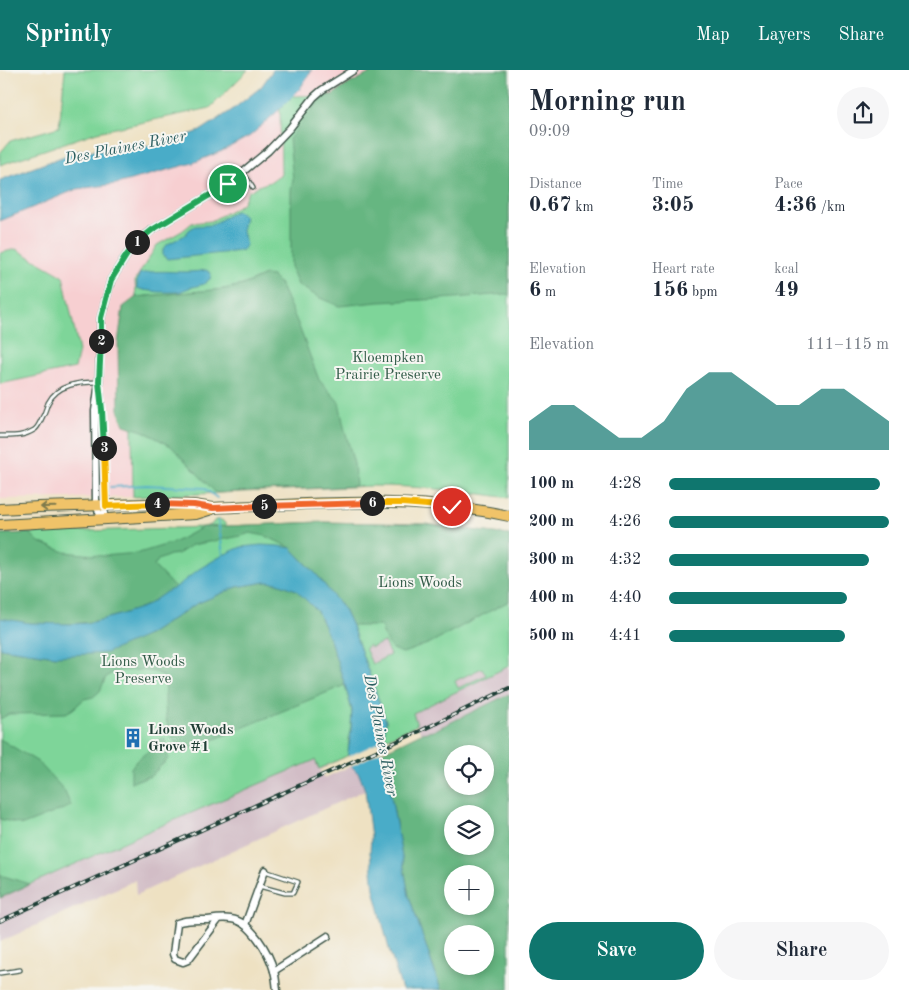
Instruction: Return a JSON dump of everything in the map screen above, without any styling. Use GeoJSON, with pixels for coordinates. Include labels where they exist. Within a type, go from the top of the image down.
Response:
{"type":"FeatureCollection","features":[{"type":"Feature","properties":{"kind":"main road"},"geometry":{"type":"LineString","coordinates":[[0,509],[146,504],[194,505],[213,508],[339,503],[402,503],[452,507],[509,516]]}},
{"type":"Feature","properties":{"kind":"main road"},"geometry":{"type":"LineString","coordinates":[[0,525],[196,514],[213,508]]}},
{"type":"Feature","properties":{"kind":"street"},"geometry":{"type":"LineString","coordinates":[[102,520],[95,410],[99,382],[101,318],[111,280],[126,256],[141,238],[228,184],[268,151],[290,128],[314,97],[354,70]]}},
{"type":"Feature","properties":{"kind":"street"},"geometry":{"type":"LineString","coordinates":[[99,382],[102,410],[101,505]]}},
{"type":"Feature","properties":{"kind":"street"},"geometry":{"type":"LineString","coordinates":[[245,925],[265,870]]}},
{"type":"Feature","properties":{"kind":"street"},"geometry":{"type":"LineString","coordinates":[[219,919],[188,960],[184,962],[175,959],[173,954],[177,923],[182,921],[219,919],[232,919],[245,925],[257,937],[265,949],[274,971],[277,990]]}},
{"type":"Feature","properties":{"kind":"street"},"geometry":{"type":"LineString","coordinates":[[274,971],[328,936]]}},
{"type":"Feature","properties":{"kind":"lane"},"geometry":{"type":"LineString","coordinates":[[243,172],[254,188]]}},
{"type":"Feature","properties":{"kind":"lane"},"geometry":{"type":"LineString","coordinates":[[0,436],[24,435],[36,429],[53,395],[64,388],[78,382],[99,382]]}},
{"type":"Feature","properties":{"kind":"lane"},"geometry":{"type":"LineString","coordinates":[[259,886],[285,893],[292,892],[298,882],[265,870]]}},
{"type":"Feature","properties":{"kind":"lane"},"geometry":{"type":"LineString","coordinates":[[0,973],[20,970]]}},
{"type":"Feature","properties":{"kind":"shaded area"},"geometry":{"type":"Polygon","coordinates":[[[312,70],[509,70],[509,89],[293,96],[312,70]]]}},
{"type":"Feature","properties":{"kind":"shaded area"},"geometry":{"type":"Polygon","coordinates":[[[280,109],[284,303],[130,307],[133,497],[0,499],[0,221],[77,189],[116,184],[250,136],[280,109]]]}},
{"type":"Feature","properties":{"kind":"shaded area"},"geometry":{"type":"Polygon","coordinates":[[[352,626],[509,628],[509,723],[421,734],[417,725],[383,740],[386,721],[352,626]]]}},
{"type":"Feature","properties":{"kind":"shaded area"},"geometry":{"type":"Polygon","coordinates":[[[351,730],[349,755],[320,770],[324,778],[351,766],[359,774],[365,790],[136,895],[135,880],[0,942],[0,898],[135,837],[351,730]]]}},
{"type":"Feature","properties":{"kind":"green space"},"geometry":{"type":"Polygon","coordinates":[[[65,70],[248,70],[210,108],[97,132],[0,165],[0,153],[10,141],[59,127],[65,70]]]}},
{"type":"Feature","properties":{"kind":"green space"},"geometry":{"type":"Polygon","coordinates":[[[376,70],[509,70],[509,295],[339,306],[320,298],[298,285],[291,267],[291,190],[293,179],[289,139],[324,95],[332,95],[376,70]]]}},
{"type":"Feature","properties":{"kind":"green space","name":"Kloempken Prairie Preserve"},"geometry":{"type":"Polygon","coordinates":[[[509,89],[509,498],[441,489],[372,486],[133,497],[130,307],[284,303],[283,292],[279,285],[265,275],[243,285],[224,289],[136,297],[135,280],[157,245],[192,223],[211,221],[242,204],[248,192],[270,182],[281,174],[280,109],[293,96],[509,89]]]}},
{"type":"Feature","properties":{"kind":"green space"},"geometry":{"type":"Polygon","coordinates":[[[16,249],[63,276],[79,351],[75,368],[0,384],[0,253],[16,249]]]}},
{"type":"Feature","properties":{"kind":"green space"},"geometry":{"type":"Polygon","coordinates":[[[265,275],[272,276],[280,284],[298,324],[319,380],[339,402],[354,464],[356,486],[216,493],[171,446],[143,431],[124,425],[119,412],[118,343],[123,307],[136,297],[224,289],[243,285],[265,275]]]}},
{"type":"Feature","properties":{"kind":"green space","name":"Lions Woods Preserve"},"geometry":{"type":"Polygon","coordinates":[[[215,520],[222,520],[227,526],[320,522],[425,524],[509,535],[509,666],[413,713],[417,725],[383,740],[386,721],[352,626],[324,626],[351,708],[352,720],[348,744],[349,755],[319,769],[315,760],[135,837],[0,898],[0,534],[203,527],[211,525],[215,520]],[[384,642],[370,648],[369,645],[365,648],[372,664],[390,655],[384,642]],[[482,668],[455,681],[458,688],[486,675],[482,668]]]}},
{"type":"Feature","properties":{"kind":"green space","name":"Lions Woods"},"geometry":{"type":"Polygon","coordinates":[[[320,522],[425,524],[509,535],[509,601],[430,643],[403,653],[392,649],[384,636],[381,626],[352,626],[345,611],[317,575],[291,548],[266,536],[250,533],[192,545],[178,554],[158,560],[154,566],[175,588],[149,604],[118,616],[75,624],[27,623],[0,618],[0,534],[30,533],[39,542],[65,552],[103,556],[139,553],[175,542],[203,527],[320,522]]]}},
{"type":"Feature","properties":{"kind":"green space"},"geometry":{"type":"Polygon","coordinates":[[[266,582],[278,583],[296,590],[317,611],[330,640],[345,685],[194,748],[178,745],[169,732],[166,714],[166,679],[156,672],[140,670],[115,671],[106,677],[100,691],[93,697],[84,699],[66,713],[9,714],[0,719],[0,648],[56,656],[148,635],[196,604],[237,587],[266,582]]]}},
{"type":"Feature","properties":{"kind":"green space"},"geometry":{"type":"Polygon","coordinates":[[[509,694],[509,990],[441,990],[409,896],[382,752],[421,733],[433,731],[509,694]]]}},
{"type":"Feature","properties":{"kind":"green space"},"geometry":{"type":"Polygon","coordinates":[[[0,739],[38,762],[64,790],[71,806],[23,825],[0,819],[0,739]]]}},
{"type":"Feature","properties":{"kind":"green space"},"geometry":{"type":"Polygon","coordinates":[[[161,739],[165,739],[168,759],[151,776],[131,782],[131,768],[136,761],[161,739]]]}},
{"type":"Feature","properties":{"kind":"green space"},"geometry":{"type":"Polygon","coordinates":[[[0,875],[30,884],[0,898],[0,875]]]}},
{"type":"Feature","properties":{"kind":"water"},"geometry":{"type":"Polygon","coordinates":[[[273,70],[312,70],[299,90],[250,136],[222,151],[193,163],[116,184],[77,189],[0,221],[0,180],[78,151],[127,149],[166,143],[200,131],[232,110],[261,87],[273,70]]]}},
{"type":"Feature","properties":{"kind":"water"},"geometry":{"type":"Polygon","coordinates":[[[235,211],[245,216],[242,231],[246,245],[243,250],[167,259],[163,255],[163,249],[168,244],[185,235],[195,226],[212,225],[235,211]]]}},
{"type":"Feature","properties":{"kind":"water"},"geometry":{"type":"Polygon","coordinates":[[[206,270],[211,273],[210,279],[204,284],[179,292],[159,292],[137,288],[139,274],[147,272],[206,270]]]}},
{"type":"Feature","properties":{"kind":"water","name":"Des Plaines River"},"geometry":{"type":"Polygon","coordinates":[[[261,545],[291,548],[317,575],[345,611],[352,626],[386,721],[382,752],[409,896],[441,990],[402,990],[389,949],[374,889],[370,852],[371,837],[365,790],[359,774],[351,766],[348,752],[352,710],[330,640],[317,611],[296,590],[278,583],[266,582],[237,587],[196,604],[148,635],[106,653],[56,656],[0,648],[0,618],[30,623],[72,624],[89,623],[119,615],[146,606],[175,588],[199,569],[223,555],[241,547],[261,545]]]}},
{"type":"Feature","properties":{"kind":"pier"},"geometry":{"type":"Polygon","coordinates":[[[386,739],[384,750],[349,767],[347,757],[386,739]]]}},
{"type":"Feature","properties":{"kind":"waterway"},"geometry":{"type":"LineString","coordinates":[[110,487],[147,485],[204,488],[217,498]]}},
{"type":"Feature","properties":{"kind":"waterway"},"geometry":{"type":"LineString","coordinates":[[218,520],[223,555]]}},
{"type":"Feature","properties":{"kind":"railway"},"geometry":{"type":"LineString","coordinates":[[0,921],[420,731],[509,688]]}},
{"type":"Feature","properties":{"kind":"place","name":"Lions Woods Grove #1"},"geometry":{"type":"Point","coordinates":[133,738]}},
{"type":"Feature","properties":{"kind":"route"},"geometry":{"type":"LineString","coordinates":[[228,184],[141,238],[126,256],[111,280],[101,318],[99,382],[106,506],[146,504],[194,505],[213,508],[339,503],[402,503],[452,507]]}}]}
